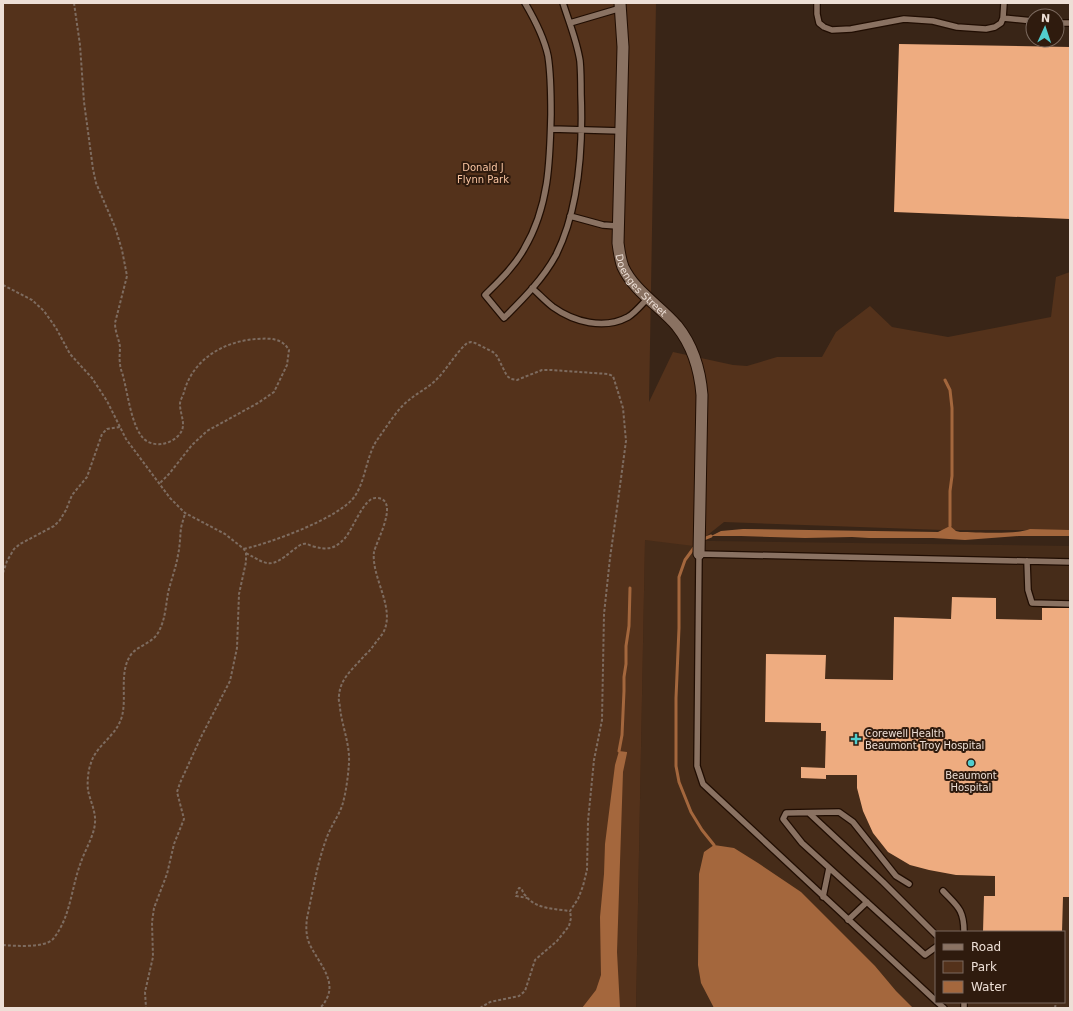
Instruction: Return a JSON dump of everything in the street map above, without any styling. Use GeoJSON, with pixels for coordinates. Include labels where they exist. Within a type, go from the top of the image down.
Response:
{"type":"FeatureCollection","features":[{"type":"Feature","properties":{"kind":"street","name":"Doenges Street"},"geometry":{"type":"LineString","coordinates":[[621,6],[623,47],[617,226],[618,243],[623,267],[629,278],[670,318],[684,336],[696,360],[702,395],[699,554]]}},
{"type":"Feature","properties":{"kind":"lane"},"geometry":{"type":"LineString","coordinates":[[525,3],[535,19],[548,56],[551,80],[550,163],[546,190],[534,229],[524,249],[509,271],[485,295],[504,318],[532,288],[545,272],[556,254],[570,216],[577,185],[581,130],[580,61],[563,3]]}},
{"type":"Feature","properties":{"kind":"lane"},"geometry":{"type":"LineString","coordinates":[[817,3],[819,23],[832,30],[851,29],[908,19],[933,21],[957,27],[986,29],[995,28],[1001,23],[1003,18],[1004,3]]}},
{"type":"Feature","properties":{"kind":"lane"},"geometry":{"type":"LineString","coordinates":[[570,23],[621,6]]}},
{"type":"Feature","properties":{"kind":"lane"},"geometry":{"type":"LineString","coordinates":[[1003,18],[1025,20]]}},
{"type":"Feature","properties":{"kind":"lane"},"geometry":{"type":"LineString","coordinates":[[551,129],[621,131]]}},
{"type":"Feature","properties":{"kind":"lane"},"geometry":{"type":"LineString","coordinates":[[570,216],[603,225],[617,226]]}},
{"type":"Feature","properties":{"kind":"lane"},"geometry":{"type":"LineString","coordinates":[[532,288],[553,307],[574,318],[594,324],[614,323],[629,316],[648,298]]}},
{"type":"Feature","properties":{"kind":"lane"},"geometry":{"type":"LineString","coordinates":[[934,995],[848,920],[702,784],[697,766],[699,554],[1070,562]]}},
{"type":"Feature","properties":{"kind":"lane"},"geometry":{"type":"LineString","coordinates":[[1027,561],[1028,590],[1032,602],[1070,604]]}},
{"type":"Feature","properties":{"kind":"lane"},"geometry":{"type":"LineString","coordinates":[[909,884],[896,876],[852,822],[839,812],[786,813],[783,819],[802,843],[925,955],[935,948]]}},
{"type":"Feature","properties":{"kind":"lane"},"geometry":{"type":"LineString","coordinates":[[809,813],[883,882],[935,935]]}},
{"type":"Feature","properties":{"kind":"lane"},"geometry":{"type":"LineString","coordinates":[[823,897],[829,868]]}},
{"type":"Feature","properties":{"kind":"lane"},"geometry":{"type":"LineString","coordinates":[[943,890],[960,909],[964,924],[964,931]]}},
{"type":"Feature","properties":{"kind":"lane"},"geometry":{"type":"LineString","coordinates":[[848,920],[867,902]]}},
{"type":"Feature","properties":{"kind":"path"},"geometry":{"type":"LineString","coordinates":[[74,3],[80,45],[84,102],[93,169],[96,183],[115,227],[122,250],[127,276],[115,330],[120,347],[120,364],[128,399],[138,429],[143,438],[152,444],[158,445],[166,443],[179,435],[184,424],[180,404],[186,386],[192,373],[201,362],[218,349],[245,339],[269,338],[282,342],[289,350],[287,365],[274,392],[258,403],[207,431],[192,445],[159,484]]}},
{"type":"Feature","properties":{"kind":"path"},"geometry":{"type":"LineString","coordinates":[[3,285],[32,300],[44,311],[56,328],[70,354],[92,378],[107,401],[126,439],[170,498],[186,513],[225,534],[244,549],[246,554],[246,562],[239,594],[236,648],[230,681],[195,750],[177,792],[184,819],[174,844],[167,874],[154,908],[152,922],[153,957],[145,992],[146,1008]]}},
{"type":"Feature","properties":{"kind":"path"},"geometry":{"type":"LineString","coordinates":[[244,549],[279,539],[336,513],[349,504],[355,496],[366,471],[372,448],[378,439],[402,407],[434,382],[467,343],[475,343],[493,352],[497,356],[507,376],[511,379],[517,380],[542,370],[608,374],[613,376],[623,408],[626,441],[605,606],[602,654],[602,720],[594,760],[588,821],[586,870],[580,892],[570,911],[571,918],[569,926],[557,941],[535,960],[525,991],[519,996],[490,1002],[480,1008]]}},
{"type":"Feature","properties":{"kind":"path"},"geometry":{"type":"LineString","coordinates":[[3,573],[7,561],[14,549],[20,544],[54,526],[60,520],[72,496],[86,477],[102,434],[107,429],[120,427]]}},
{"type":"Feature","properties":{"kind":"path"},"geometry":{"type":"LineString","coordinates":[[246,554],[265,563],[272,563],[281,560],[301,544],[323,549],[331,549],[345,538],[352,529],[364,506],[369,500],[374,497],[380,498],[384,501],[387,508],[383,530],[374,550],[373,563],[386,611],[386,624],[384,632],[342,682],[338,696],[341,719],[348,749],[349,764],[342,806],[327,836],[307,918],[306,930],[308,940],[326,972],[329,987],[328,996],[323,1006],[320,1008]]}},
{"type":"Feature","properties":{"kind":"path"},"geometry":{"type":"LineString","coordinates":[[3,945],[18,946],[45,944],[52,940],[62,926],[71,902],[80,864],[93,833],[95,823],[95,816],[88,789],[90,765],[94,754],[111,736],[118,726],[122,716],[124,675],[129,658],[133,651],[152,640],[159,632],[170,581],[178,555],[181,527],[186,513]]}},
{"type":"Feature","properties":{"kind":"path"},"geometry":{"type":"LineString","coordinates":[[527,898],[521,888],[519,888],[516,896],[527,898],[539,905],[552,909],[570,911]]}},
{"type":"Feature","properties":{"kind":"shaded area","name":"Corewell Health Beaumont Troy Hospital"},"geometry":{"type":"Polygon","coordinates":[[[645,540],[1070,546],[1070,1008],[636,1008],[645,540]]]}},
{"type":"Feature","properties":{"kind":"green space","name":"Donald J Flynn Park"},"geometry":{"type":"Polygon","coordinates":[[[3,3],[656,3],[649,402],[673,352],[733,365],[747,366],[777,357],[822,357],[836,332],[870,306],[892,327],[948,337],[1051,317],[1056,277],[1070,272],[1070,530],[943,530],[724,522],[694,546],[645,540],[636,1008],[3,1008],[3,3]]]}},
{"type":"Feature","properties":{"kind":"water"},"geometry":{"type":"Polygon","coordinates":[[[950,526],[956,531],[960,532],[986,533],[1006,533],[1030,529],[1070,530],[1070,536],[1019,536],[965,540],[933,538],[711,536],[721,531],[743,529],[938,532],[950,526]]]}},
{"type":"Feature","properties":{"kind":"water"},"geometry":{"type":"Polygon","coordinates":[[[619,751],[627,752],[623,772],[617,952],[620,1008],[582,1008],[596,990],[601,975],[600,917],[605,844],[615,765],[619,751]]]}},
{"type":"Feature","properties":{"kind":"water"},"geometry":{"type":"Polygon","coordinates":[[[714,845],[734,848],[801,892],[875,966],[896,991],[913,1008],[714,1008],[701,983],[698,965],[699,874],[704,852],[714,845]]]}},
{"type":"Feature","properties":{"kind":"building"},"geometry":{"type":"Polygon","coordinates":[[[899,44],[1025,46],[1025,48],[1070,47],[1070,219],[894,212],[899,44]]]}},
{"type":"Feature","properties":{"kind":"building","name":"Beaumont Hospital"},"geometry":{"type":"Polygon","coordinates":[[[952,597],[996,598],[996,619],[1042,620],[1042,608],[1070,608],[1070,897],[1063,897],[1062,931],[983,931],[984,896],[995,896],[995,876],[956,875],[929,870],[910,865],[888,852],[873,833],[863,811],[857,788],[857,775],[826,775],[826,779],[801,778],[801,767],[825,768],[826,731],[821,731],[821,723],[765,722],[766,654],[826,655],[825,679],[893,680],[894,617],[951,619],[952,597]]]}},
{"type":"Feature","properties":{"kind":"waterway"},"geometry":{"type":"LineString","coordinates":[[945,380],[950,390],[952,408],[950,526]]}},
{"type":"Feature","properties":{"kind":"waterway"},"geometry":{"type":"LineString","coordinates":[[701,540],[711,536]]}},
{"type":"Feature","properties":{"kind":"waterway"},"geometry":{"type":"LineString","coordinates":[[696,545],[685,560],[679,577],[676,766],[679,782],[691,812],[702,830],[714,845]]}},
{"type":"Feature","properties":{"kind":"waterway"},"geometry":{"type":"LineString","coordinates":[[619,751],[622,735],[630,588]]}},
{"type":"Feature","properties":{"kind":"place","name":"Corewell Health Beaumont Troy Hospital"},"geometry":{"type":"Point","coordinates":[856,739]}},
{"type":"Feature","properties":{"kind":"place","name":"Beaumont Hospital"},"geometry":{"type":"Point","coordinates":[971,763]}}]}
